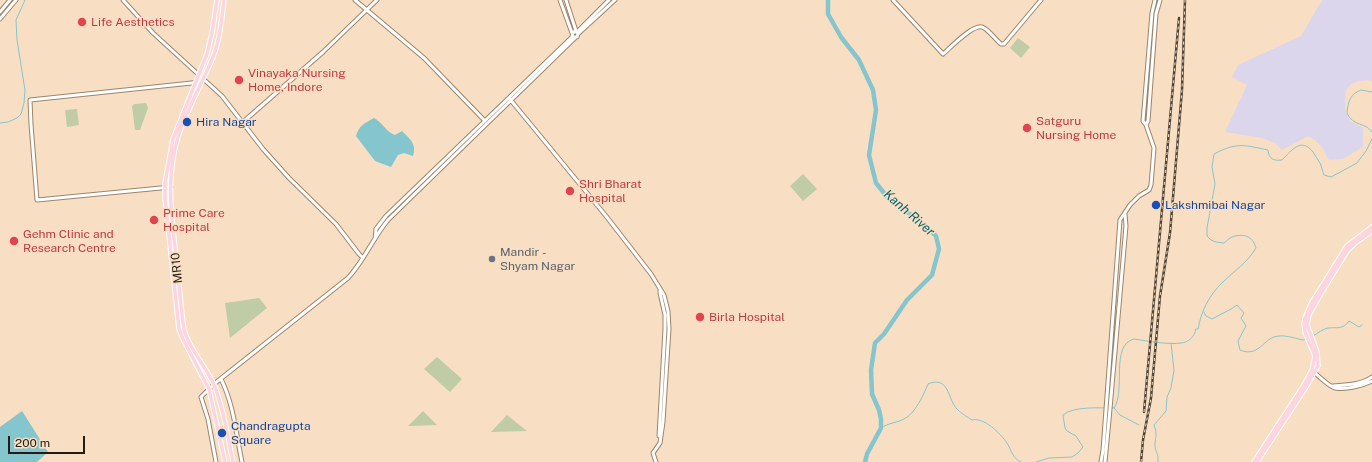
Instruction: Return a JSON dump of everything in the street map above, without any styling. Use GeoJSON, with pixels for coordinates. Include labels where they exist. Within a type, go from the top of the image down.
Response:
{"type":"FeatureCollection","features":[{"type":"Feature","properties":{"kind":"main road","name":"MR10"},"geometry":{"type":"LineString","coordinates":[[217,0],[207,54],[172,139],[165,188],[170,248],[182,339],[210,389],[225,462]]}},
{"type":"Feature","properties":{"kind":"main road","name":"MR10"},"geometry":{"type":"LineString","coordinates":[[224,0],[214,56],[202,80],[178,138],[174,156],[171,187],[172,221],[184,330],[189,342],[214,384],[224,417],[233,462]]}},
{"type":"Feature","properties":{"kind":"main road"},"geometry":{"type":"LineString","coordinates":[[1257,462],[1313,371],[1315,358],[1312,341],[1307,331],[1305,318],[1306,313],[1338,260],[1350,244],[1372,227]]}},
{"type":"Feature","properties":{"kind":"main road"},"geometry":{"type":"LineString","coordinates":[[1307,331],[1310,312],[1331,276],[1352,247],[1372,232]]}},
{"type":"Feature","properties":{"kind":"main road"},"geometry":{"type":"LineString","coordinates":[[1254,462],[1313,371]]}},
{"type":"Feature","properties":{"kind":"street"},"geometry":{"type":"LineString","coordinates":[[0,12],[10,0]]}},
{"type":"Feature","properties":{"kind":"street"},"geometry":{"type":"LineString","coordinates":[[0,19],[16,0]]}},
{"type":"Feature","properties":{"kind":"street"},"geometry":{"type":"LineString","coordinates":[[123,0],[153,32],[199,74],[202,80],[223,97],[263,149],[289,178],[336,224],[363,258]]}},
{"type":"Feature","properties":{"kind":"street"},"geometry":{"type":"LineString","coordinates":[[354,0],[424,58],[486,122]]}},
{"type":"Feature","properties":{"kind":"street"},"geometry":{"type":"LineString","coordinates":[[243,122],[315,59],[377,0]]}},
{"type":"Feature","properties":{"kind":"street"},"geometry":{"type":"LineString","coordinates":[[560,0],[575,34]]}},
{"type":"Feature","properties":{"kind":"street"},"geometry":{"type":"LineString","coordinates":[[566,0],[575,34]]}},
{"type":"Feature","properties":{"kind":"street"},"geometry":{"type":"LineString","coordinates":[[216,462],[208,419],[201,397],[214,384],[348,278],[359,265],[384,221],[510,99],[609,0]]}},
{"type":"Feature","properties":{"kind":"street"},"geometry":{"type":"LineString","coordinates":[[575,34],[615,0]]}},
{"type":"Feature","properties":{"kind":"street"},"geometry":{"type":"LineString","coordinates":[[893,0],[943,54],[971,30],[978,27],[982,27],[1001,44],[1004,44],[1041,0]]}},
{"type":"Feature","properties":{"kind":"street"},"geometry":{"type":"LineString","coordinates":[[1101,462],[1120,220],[1130,205],[1139,196],[1149,190],[1151,185],[1154,148],[1144,121],[1154,0]]}},
{"type":"Feature","properties":{"kind":"street"},"geometry":{"type":"LineString","coordinates":[[1146,125],[1148,121],[1156,14],[1160,0]]}},
{"type":"Feature","properties":{"kind":"street"},"geometry":{"type":"LineString","coordinates":[[171,187],[38,200],[30,100],[195,83],[202,80]]}},
{"type":"Feature","properties":{"kind":"street"},"geometry":{"type":"LineString","coordinates":[[510,99],[606,216],[651,274],[664,295],[667,304],[669,329],[663,422],[660,443],[653,453],[656,462]]}},
{"type":"Feature","properties":{"kind":"street"},"geometry":{"type":"LineString","coordinates":[[1105,462],[1126,226],[1125,214]]}},
{"type":"Feature","properties":{"kind":"street"},"geometry":{"type":"LineString","coordinates":[[1313,371],[1332,387],[1344,388],[1358,386],[1372,381]]}},
{"type":"Feature","properties":{"kind":"street"},"geometry":{"type":"LineString","coordinates":[[1332,387],[1357,383],[1372,377]]}},
{"type":"Feature","properties":{"kind":"street"},"geometry":{"type":"LineString","coordinates":[[221,379],[227,390],[231,404],[242,462]]}},
{"type":"Feature","properties":{"kind":"shaded area"},"geometry":{"type":"Polygon","coordinates":[[[1322,0],[1372,0],[1372,82],[1368,80],[1351,84],[1346,90],[1345,101],[1346,112],[1350,121],[1363,128],[1363,147],[1343,159],[1329,160],[1322,147],[1308,136],[1282,150],[1275,143],[1262,138],[1225,132],[1247,85],[1232,77],[1238,65],[1301,36],[1322,0]]]}},
{"type":"Feature","properties":{"kind":"green space"},"geometry":{"type":"Polygon","coordinates":[[[1018,38],[1030,47],[1021,58],[1010,48],[1018,38]]]}},
{"type":"Feature","properties":{"kind":"green space"},"geometry":{"type":"Polygon","coordinates":[[[146,103],[148,108],[140,130],[135,130],[132,106],[134,104],[146,103]]]}},
{"type":"Feature","properties":{"kind":"green space"},"geometry":{"type":"Polygon","coordinates":[[[77,109],[79,125],[67,127],[65,110],[77,109]]]}},
{"type":"Feature","properties":{"kind":"green space"},"geometry":{"type":"Polygon","coordinates":[[[803,174],[817,189],[803,201],[790,186],[803,174]]]}},
{"type":"Feature","properties":{"kind":"green space"},"geometry":{"type":"Polygon","coordinates":[[[259,298],[267,308],[230,338],[225,303],[259,298]]]}},
{"type":"Feature","properties":{"kind":"green space"},"geometry":{"type":"Polygon","coordinates":[[[437,357],[462,379],[450,392],[424,369],[437,357]]]}},
{"type":"Feature","properties":{"kind":"green space"},"geometry":{"type":"Polygon","coordinates":[[[423,411],[437,425],[408,426],[423,411]]]}},
{"type":"Feature","properties":{"kind":"green space"},"geometry":{"type":"Polygon","coordinates":[[[507,415],[527,431],[491,432],[507,415]]]}},
{"type":"Feature","properties":{"kind":"water"},"geometry":{"type":"Polygon","coordinates":[[[374,118],[392,134],[395,135],[402,131],[410,139],[413,145],[413,156],[404,153],[398,155],[391,167],[375,161],[356,136],[357,132],[365,123],[374,118]]]}},
{"type":"Feature","properties":{"kind":"water"},"geometry":{"type":"Polygon","coordinates":[[[22,411],[48,452],[37,462],[0,462],[0,427],[22,411]]]}},
{"type":"Feature","properties":{"kind":"waterway"},"geometry":{"type":"LineString","coordinates":[[0,123],[8,122],[17,118],[21,114],[24,103],[25,90],[17,40],[16,20],[25,0]]}},
{"type":"Feature","properties":{"kind":"waterway","name":"Kanh River"},"geometry":{"type":"LineString","coordinates":[[828,0],[828,14],[841,37],[859,60],[873,90],[876,110],[869,155],[876,183],[888,198],[925,225],[936,236],[939,249],[932,275],[907,300],[884,334],[875,343],[871,370],[872,394],[879,410],[881,428],[867,454],[865,462]]}},
{"type":"Feature","properties":{"kind":"waterway"},"geometry":{"type":"LineString","coordinates":[[1372,92],[1361,90],[1354,94],[1349,102],[1347,113],[1356,123],[1366,127],[1372,132]]}},
{"type":"Feature","properties":{"kind":"waterway"},"geometry":{"type":"LineString","coordinates":[[1036,462],[1049,458],[1072,457],[1078,453],[1083,447],[1076,436],[1067,431],[1065,428],[1063,415],[1067,412],[1080,409],[1114,408],[1119,391],[1120,359],[1122,350],[1127,343],[1134,339],[1170,344],[1181,343],[1189,340],[1196,329],[1198,329],[1203,310],[1209,298],[1217,288],[1244,263],[1256,248],[1253,241],[1247,236],[1240,235],[1232,237],[1224,243],[1211,240],[1207,236],[1207,228],[1215,184],[1212,167],[1214,154],[1235,146],[1246,146],[1268,150],[1269,156],[1272,159],[1282,160],[1289,152],[1301,145],[1309,148],[1313,152],[1320,163],[1324,175],[1331,177],[1357,163],[1366,151],[1372,139]]}},
{"type":"Feature","properties":{"kind":"waterway"},"geometry":{"type":"LineString","coordinates":[[1204,312],[1206,316],[1212,319],[1237,305],[1244,313],[1241,318],[1246,326],[1238,341],[1240,350],[1247,352],[1257,349],[1274,337],[1282,336],[1304,340],[1307,339]]}},
{"type":"Feature","properties":{"kind":"waterway"},"geometry":{"type":"LineString","coordinates":[[1313,336],[1328,328],[1342,327],[1349,321],[1359,327],[1362,325]]}},
{"type":"Feature","properties":{"kind":"waterway"},"geometry":{"type":"LineString","coordinates":[[1158,462],[1155,447],[1156,434],[1154,425],[1166,411],[1167,397],[1171,388],[1174,370],[1171,343]]}},
{"type":"Feature","properties":{"kind":"waterway"},"geometry":{"type":"LineString","coordinates":[[881,428],[901,420],[912,413],[919,403],[928,384],[939,382],[946,388],[957,409],[972,420],[987,423],[1004,439],[1014,456],[1021,462]]}},
{"type":"Feature","properties":{"kind":"waterway"},"geometry":{"type":"LineString","coordinates":[[1114,408],[1120,415],[1139,425]]}},
{"type":"Feature","properties":{"kind":"railway"},"geometry":{"type":"LineString","coordinates":[[1141,462],[1143,440],[1151,398],[1160,296],[1170,233],[1182,90],[1185,0]]}},
{"type":"Feature","properties":{"kind":"railway"},"geometry":{"type":"LineString","coordinates":[[1144,412],[1179,18]]}},
{"type":"Feature","properties":{"kind":"place","name":"Life Aesthetics"},"geometry":{"type":"Point","coordinates":[82,22]}},
{"type":"Feature","properties":{"kind":"place","name":"Vinayaka Nursing Home, Indore"},"geometry":{"type":"Point","coordinates":[239,80]}},
{"type":"Feature","properties":{"kind":"place","name":"Hira Nagar"},"geometry":{"type":"Point","coordinates":[187,122]}},
{"type":"Feature","properties":{"kind":"place","name":"Satguru Nursing Home"},"geometry":{"type":"Point","coordinates":[1027,128]}},
{"type":"Feature","properties":{"kind":"place","name":"Shri Bharat Hospital"},"geometry":{"type":"Point","coordinates":[570,191]}},
{"type":"Feature","properties":{"kind":"place","name":"Lakshmibai Nagar"},"geometry":{"type":"Point","coordinates":[1156,205]}},
{"type":"Feature","properties":{"kind":"place","name":"Prime Care Hospital"},"geometry":{"type":"Point","coordinates":[154,220]}},
{"type":"Feature","properties":{"kind":"place","name":"Gehm Clinic and Research Centre"},"geometry":{"type":"Point","coordinates":[14,241]}},
{"type":"Feature","properties":{"kind":"place","name":"Mandir - Shyam Nagar"},"geometry":{"type":"Point","coordinates":[492,259]}},
{"type":"Feature","properties":{"kind":"place","name":"Birla Hospital"},"geometry":{"type":"Point","coordinates":[700,317]}},
{"type":"Feature","properties":{"kind":"place","name":"Chandragupta Square"},"geometry":{"type":"Point","coordinates":[222,433]}}]}
